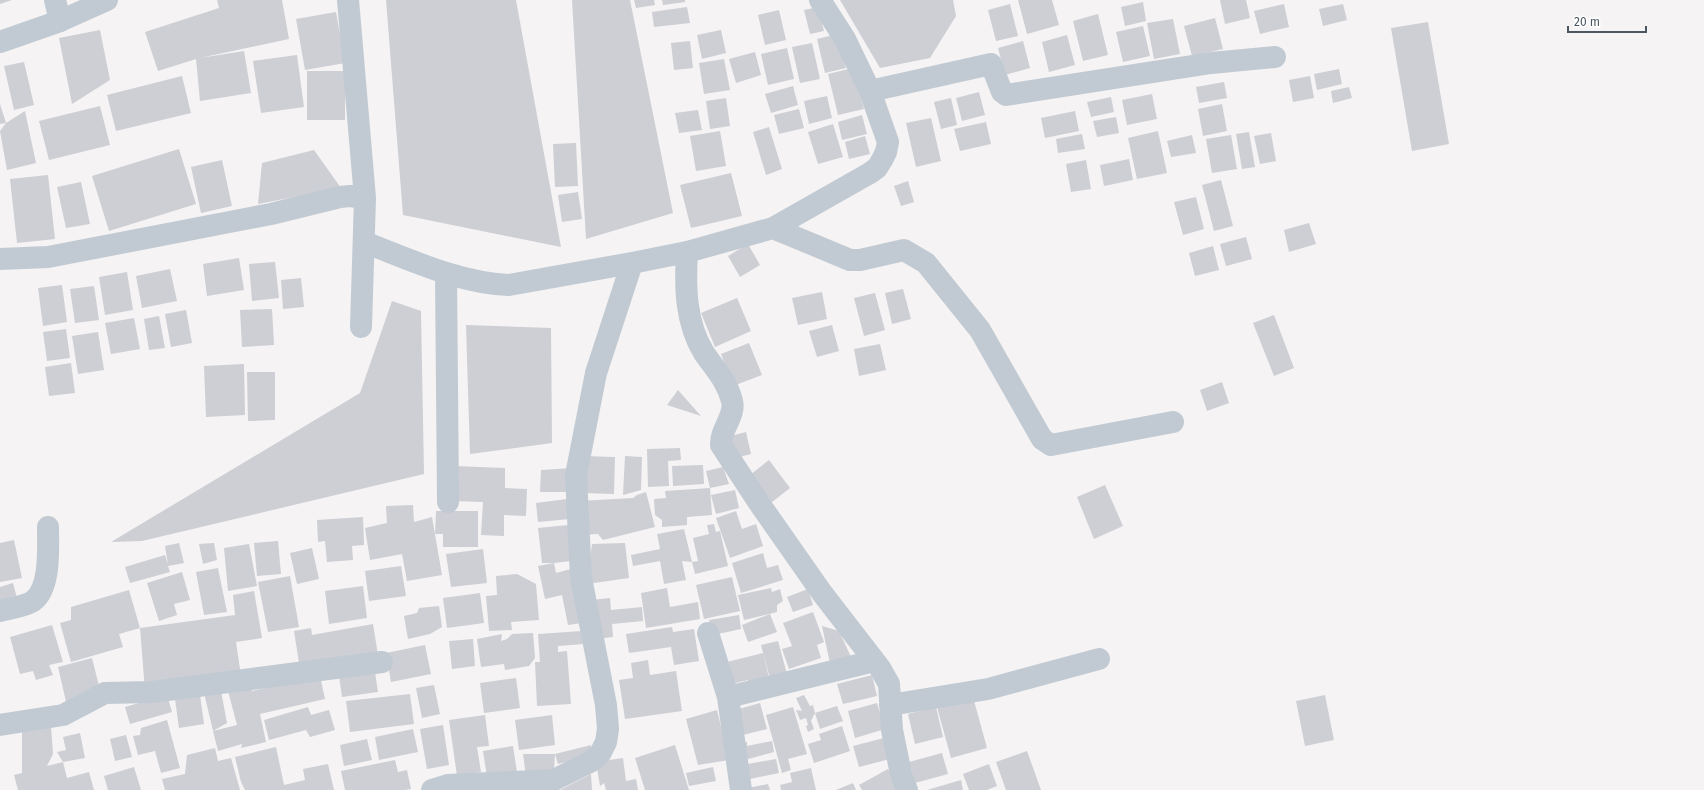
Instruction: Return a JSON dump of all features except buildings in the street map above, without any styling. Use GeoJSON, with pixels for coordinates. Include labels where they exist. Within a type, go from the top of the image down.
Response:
{"type":"FeatureCollection","features":[{"type":"Feature","properties":{"kind":"street"},"geometry":{"type":"LineString","coordinates":[[55,0],[60,21]]}},
{"type":"Feature","properties":{"kind":"street"},"geometry":{"type":"LineString","coordinates":[[0,42],[60,21],[107,0]]}},
{"type":"Feature","properties":{"kind":"street"},"geometry":{"type":"LineString","coordinates":[[348,0],[364,198],[361,327]]}},
{"type":"Feature","properties":{"kind":"street"},"geometry":{"type":"LineString","coordinates":[[364,242],[446,273],[495,284],[509,285],[687,252],[774,228],[870,173],[877,168],[886,152],[888,142],[870,91],[845,39],[820,0]]}},
{"type":"Feature","properties":{"kind":"street"},"geometry":{"type":"LineString","coordinates":[[870,91],[991,64],[1002,92],[1006,95],[1211,63],[1275,57]]}},
{"type":"Feature","properties":{"kind":"street"},"geometry":{"type":"LineString","coordinates":[[0,259],[48,257],[271,214],[340,197],[350,196],[364,198]]}},
{"type":"Feature","properties":{"kind":"street"},"geometry":{"type":"LineString","coordinates":[[774,228],[850,260],[860,260],[904,250],[926,263],[980,330],[1042,439],[1051,445],[1173,422]]}},
{"type":"Feature","properties":{"kind":"street"},"geometry":{"type":"LineString","coordinates":[[687,252],[685,281],[693,332],[705,353],[720,374],[733,402],[721,442],[722,447],[759,503],[874,661],[889,684],[892,730],[896,752],[907,790]]}},
{"type":"Feature","properties":{"kind":"street"},"geometry":{"type":"LineString","coordinates":[[443,788],[555,785],[592,761],[600,754],[606,742],[608,729],[606,705],[582,578],[576,474],[596,373],[632,263]]}},
{"type":"Feature","properties":{"kind":"street"},"geometry":{"type":"LineString","coordinates":[[446,273],[448,502]]}},
{"type":"Feature","properties":{"kind":"street"},"geometry":{"type":"LineString","coordinates":[[0,611],[32,602],[39,594],[46,576],[48,527]]}},
{"type":"Feature","properties":{"kind":"street"},"geometry":{"type":"LineString","coordinates":[[708,633],[728,697],[741,790]]}},
{"type":"Feature","properties":{"kind":"street"},"geometry":{"type":"LineString","coordinates":[[890,704],[988,689],[1099,659]]}},
{"type":"Feature","properties":{"kind":"street"},"geometry":{"type":"LineString","coordinates":[[728,697],[874,661]]}},
{"type":"Feature","properties":{"kind":"street"},"geometry":{"type":"LineString","coordinates":[[0,725],[63,715],[105,693],[152,692],[382,662]]}}]}
